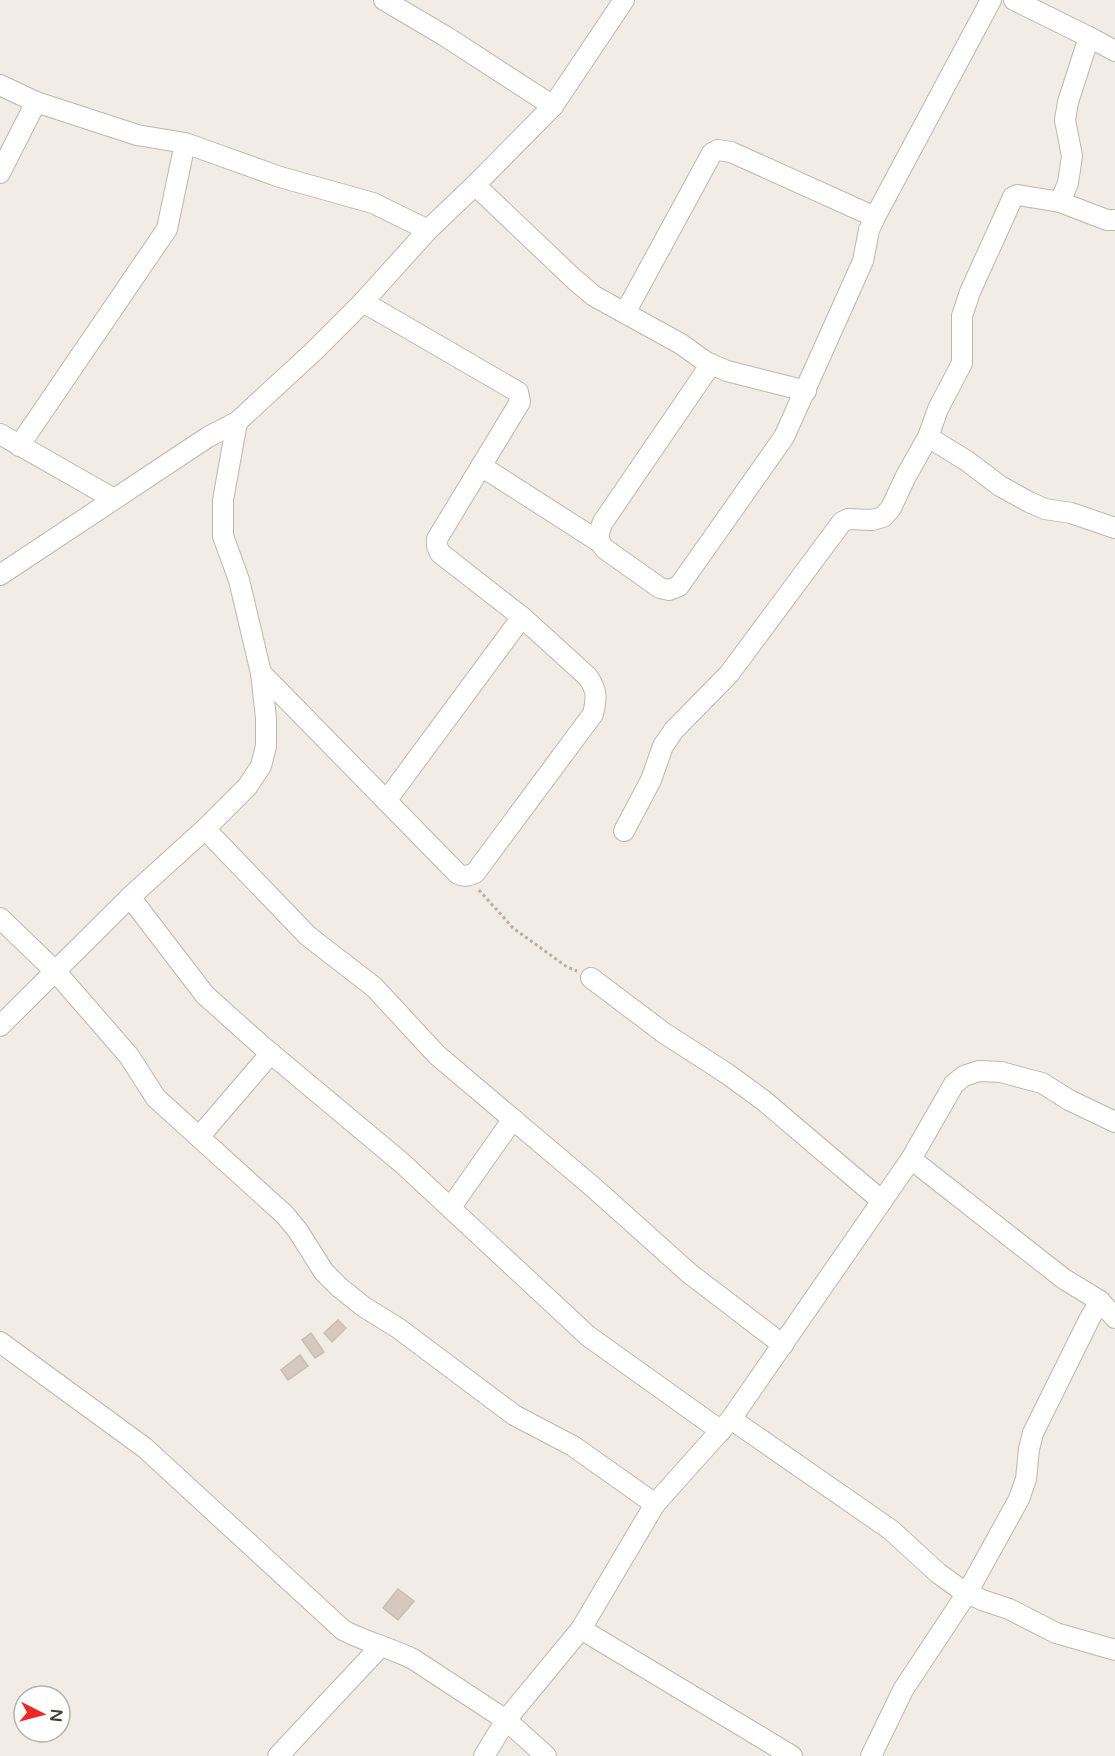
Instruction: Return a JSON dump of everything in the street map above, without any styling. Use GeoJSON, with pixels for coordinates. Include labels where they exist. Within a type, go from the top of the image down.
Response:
{"type":"FeatureCollection","features":[{"type":"Feature","properties":{"kind":"street"},"geometry":{"type":"LineString","coordinates":[[384,0],[445,36],[553,106]]}},
{"type":"Feature","properties":{"kind":"street"},"geometry":{"type":"LineString","coordinates":[[0,575],[208,437],[237,422],[312,353],[363,302],[428,230],[553,106],[624,0]]}},
{"type":"Feature","properties":{"kind":"street"},"geometry":{"type":"LineString","coordinates":[[481,466],[598,541],[605,549],[660,588],[669,590],[679,586],[784,437],[863,261],[869,230],[875,217],[991,0]]}},
{"type":"Feature","properties":{"kind":"street"},"geometry":{"type":"LineString","coordinates":[[1014,0],[1115,51]]}},
{"type":"Feature","properties":{"kind":"street"},"geometry":{"type":"LineString","coordinates":[[1060,202],[1068,183],[1072,156],[1065,120],[1089,37]]}},
{"type":"Feature","properties":{"kind":"street"},"geometry":{"type":"LineString","coordinates":[[0,86],[36,102],[137,135],[185,143],[280,177],[373,202],[428,230]]}},
{"type":"Feature","properties":{"kind":"street"},"geometry":{"type":"LineString","coordinates":[[0,173],[36,102]]}},
{"type":"Feature","properties":{"kind":"street"},"geometry":{"type":"LineString","coordinates":[[19,446],[167,229],[185,143]]}},
{"type":"Feature","properties":{"kind":"street"},"geometry":{"type":"LineString","coordinates":[[625,313],[712,153],[718,150],[731,152],[875,217]]}},
{"type":"Feature","properties":{"kind":"street"},"geometry":{"type":"LineString","coordinates":[[475,185],[594,296],[681,344],[711,364],[727,371],[806,391]]}},
{"type":"Feature","properties":{"kind":"street"},"geometry":{"type":"LineString","coordinates":[[624,831],[651,780],[663,746],[674,730],[729,674],[842,522],[848,519],[872,520],[883,517],[891,508],[928,437],[938,409],[962,363],[962,316],[970,292],[1013,197],[1018,195],[1060,202],[1107,220],[1115,220]]}},
{"type":"Feature","properties":{"kind":"street"},"geometry":{"type":"LineString","coordinates":[[261,673],[458,874],[469,876],[475,873],[593,714],[597,699],[596,688],[588,677],[522,617],[440,553],[437,546],[437,538],[520,402],[518,392],[363,302]]}},
{"type":"Feature","properties":{"kind":"street"},"geometry":{"type":"LineString","coordinates":[[598,541],[603,522],[711,364]]}},
{"type":"Feature","properties":{"kind":"street"},"geometry":{"type":"LineString","coordinates":[[0,1026],[130,897],[247,787],[261,766],[266,746],[266,718],[261,673],[239,580],[224,536],[223,500],[237,422]]}},
{"type":"Feature","properties":{"kind":"street"},"geometry":{"type":"LineString","coordinates":[[0,434],[114,499]]}},
{"type":"Feature","properties":{"kind":"street"},"geometry":{"type":"LineString","coordinates":[[928,437],[967,461],[1000,486],[1029,502],[1045,509],[1071,513],[1115,528]]}},
{"type":"Feature","properties":{"kind":"street"},"geometry":{"type":"LineString","coordinates":[[386,801],[522,617]]}},
{"type":"Feature","properties":{"kind":"street"},"geometry":{"type":"LineString","coordinates":[[205,828],[308,936],[374,987],[436,1055],[593,1187],[689,1273],[783,1345]]}},
{"type":"Feature","properties":{"kind":"street"},"geometry":{"type":"LineString","coordinates":[[130,897],[205,995],[402,1163],[588,1336],[891,1530],[938,1573],[967,1593],[1009,1609],[1056,1633],[1115,1650]]}},
{"type":"Feature","properties":{"kind":"street"},"geometry":{"type":"LineString","coordinates":[[0,918],[56,972],[129,1056],[156,1098],[285,1215],[324,1272],[347,1294],[398,1328],[514,1415],[573,1446],[655,1504]]}},
{"type":"Feature","properties":{"kind":"street"},"geometry":{"type":"LineString","coordinates":[[591,978],[664,1033],[763,1100],[882,1201]]}},
{"type":"Feature","properties":{"kind":"street"},"geometry":{"type":"LineString","coordinates":[[199,1137],[271,1053]]}},
{"type":"Feature","properties":{"kind":"street"},"geometry":{"type":"LineString","coordinates":[[484,1756],[506,1720],[580,1629],[655,1504],[726,1425],[783,1345],[910,1159],[954,1084],[964,1076],[980,1071],[1001,1072],[1042,1083],[1069,1100],[1115,1122]]}},
{"type":"Feature","properties":{"kind":"street"},"geometry":{"type":"LineString","coordinates":[[451,1208],[513,1119]]}},
{"type":"Feature","properties":{"kind":"street"},"geometry":{"type":"LineString","coordinates":[[910,1159],[1064,1279],[1100,1302],[1115,1318]]}},
{"type":"Feature","properties":{"kind":"street"},"geometry":{"type":"LineString","coordinates":[[871,1756],[903,1690],[967,1593],[1019,1499],[1026,1479],[1033,1433],[1100,1302]]}},
{"type":"Feature","properties":{"kind":"street"},"geometry":{"type":"LineString","coordinates":[[0,1341],[145,1448],[343,1630],[360,1640],[399,1652],[413,1659],[506,1720],[546,1756]]}},
{"type":"Feature","properties":{"kind":"street"},"geometry":{"type":"LineString","coordinates":[[580,1629],[792,1756]]}},
{"type":"Feature","properties":{"kind":"street"},"geometry":{"type":"LineString","coordinates":[[278,1756],[380,1647]]}},
{"type":"Feature","properties":{"kind":"path"},"geometry":{"type":"LineString","coordinates":[[469,876],[492,906],[513,928],[567,967],[591,978]]}},
{"type":"Feature","properties":{"kind":"building"},"geometry":{"type":"Polygon","coordinates":[[[338,1320],[346,1328],[332,1342],[324,1333],[338,1320]]]}},
{"type":"Feature","properties":{"kind":"building"},"geometry":{"type":"Polygon","coordinates":[[[311,1333],[324,1352],[315,1358],[302,1340],[311,1333]]]}},
{"type":"Feature","properties":{"kind":"building"},"geometry":{"type":"Polygon","coordinates":[[[300,1355],[308,1366],[288,1380],[281,1370],[300,1355]]]}},
{"type":"Feature","properties":{"kind":"building"},"geometry":{"type":"Polygon","coordinates":[[[398,1589],[414,1601],[398,1620],[383,1608],[398,1589]]]}}]}
